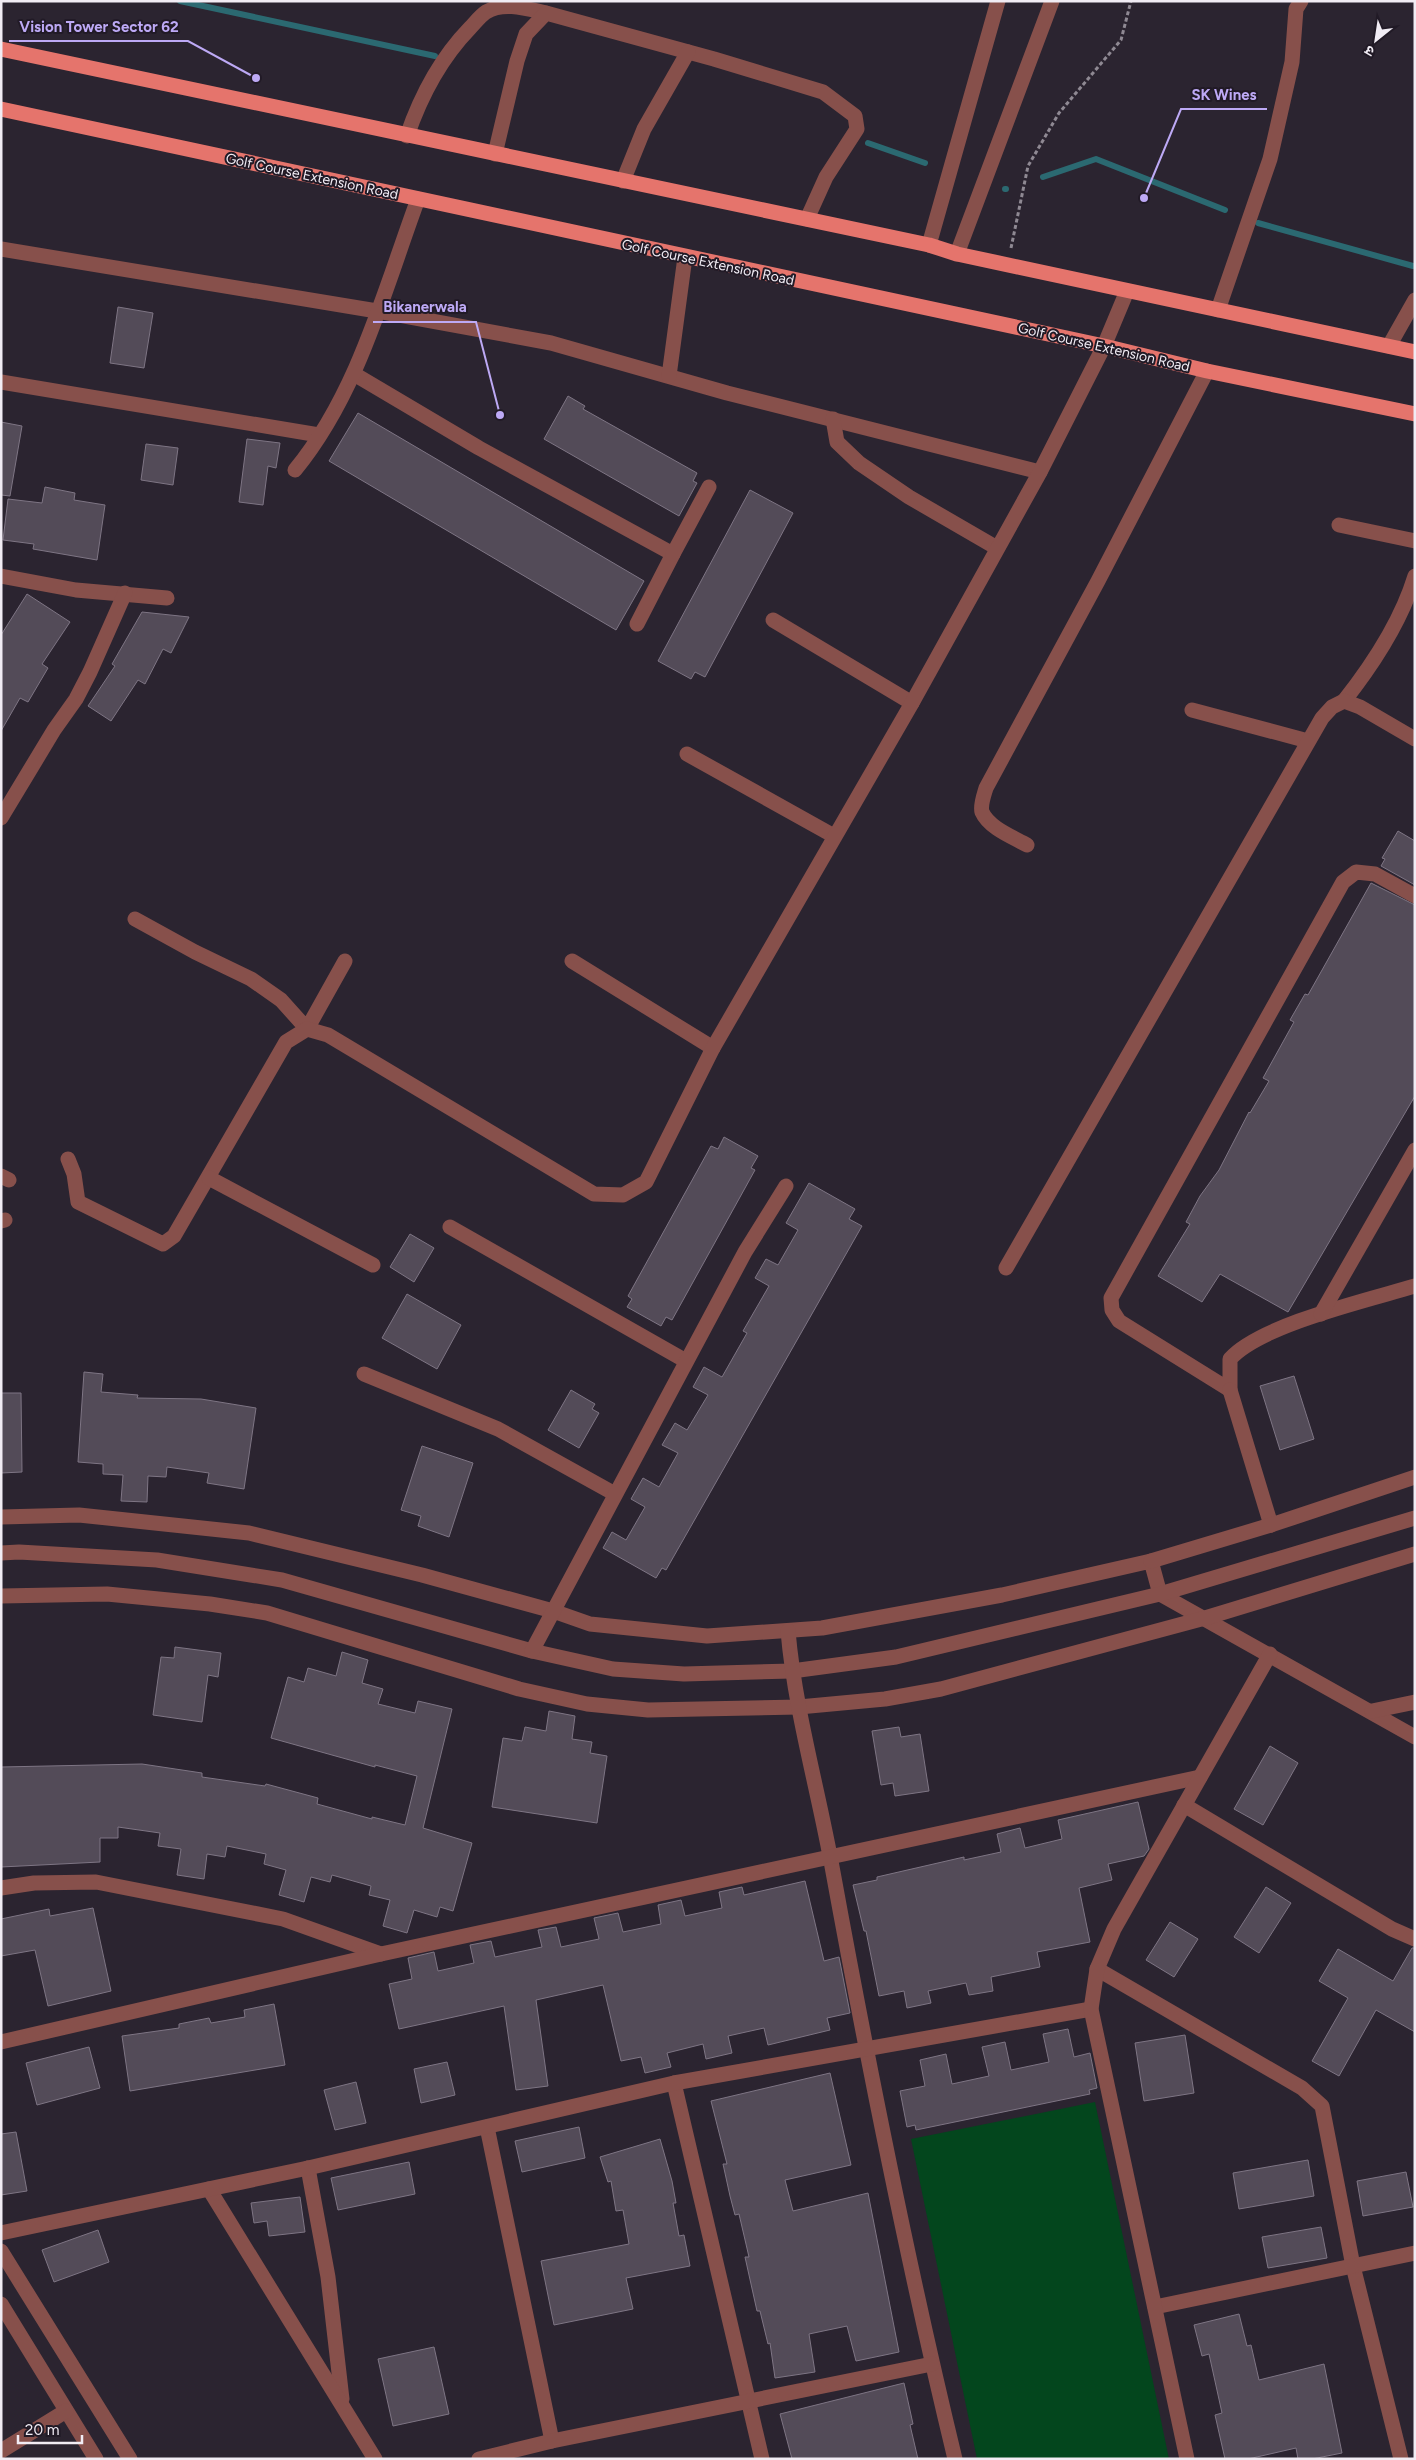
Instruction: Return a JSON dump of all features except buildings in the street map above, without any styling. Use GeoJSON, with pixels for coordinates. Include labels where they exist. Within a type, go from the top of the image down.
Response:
{"type":"FeatureCollection","features":[{"type":"Feature","properties":{"kind":"main road"},"geometry":{"type":"LineString","coordinates":[[1,49],[930,245],[957,254],[1415,352]]}},
{"type":"Feature","properties":{"kind":"main road","name":"Golf Course Extension Road"},"geometry":{"type":"LineString","coordinates":[[1,109],[1104,346],[1207,371],[1415,414]]}},
{"type":"Feature","properties":{"kind":"street"},"geometry":{"type":"LineString","coordinates":[[930,245],[998,1]]}},
{"type":"Feature","properties":{"kind":"street"},"geometry":{"type":"LineString","coordinates":[[957,254],[1052,1]]}},
{"type":"Feature","properties":{"kind":"street"},"geometry":{"type":"LineString","coordinates":[[1218,310],[1270,159],[1292,62],[1296,9],[1301,1]]}},
{"type":"Feature","properties":{"kind":"street"},"geometry":{"type":"LineString","coordinates":[[407,136],[416,108],[431,77],[461,37],[487,11],[510,6],[546,13],[823,92],[855,116],[857,129],[826,177],[807,219]]}},
{"type":"Feature","properties":{"kind":"street"},"geometry":{"type":"LineString","coordinates":[[495,154],[517,61],[526,34],[546,13]]}},
{"type":"Feature","properties":{"kind":"street"},"geometry":{"type":"LineString","coordinates":[[623,181],[644,129],[688,52]]}},
{"type":"Feature","properties":{"kind":"street"},"geometry":{"type":"LineString","coordinates":[[295,470],[312,449],[354,374],[418,199]]}},
{"type":"Feature","properties":{"kind":"street"},"geometry":{"type":"LineString","coordinates":[[1,249],[377,311],[551,343],[669,376],[1040,472]]}},
{"type":"Feature","properties":{"kind":"street"},"geometry":{"type":"LineString","coordinates":[[669,376],[686,257]]}},
{"type":"Feature","properties":{"kind":"street"},"geometry":{"type":"LineString","coordinates":[[134,919],[195,952],[251,979],[281,1000],[306,1029],[328,1035],[594,1194],[623,1195],[646,1182],[713,1048],[912,703],[1040,472],[1104,346],[1127,291]]}},
{"type":"Feature","properties":{"kind":"street"},"geometry":{"type":"LineString","coordinates":[[1389,346],[1415,300]]}},
{"type":"Feature","properties":{"kind":"street"},"geometry":{"type":"LineString","coordinates":[[1027,845],[998,828],[982,812],[986,788],[1098,581],[1207,371]]}},
{"type":"Feature","properties":{"kind":"street"},"geometry":{"type":"LineString","coordinates":[[354,374],[479,448],[673,554]]}},
{"type":"Feature","properties":{"kind":"street"},"geometry":{"type":"LineString","coordinates":[[1,382],[319,435]]}},
{"type":"Feature","properties":{"kind":"street"},"geometry":{"type":"LineString","coordinates":[[833,419],[837,442],[859,463],[909,497],[997,548]]}},
{"type":"Feature","properties":{"kind":"street"},"geometry":{"type":"LineString","coordinates":[[637,624],[710,487]]}},
{"type":"Feature","properties":{"kind":"street"},"geometry":{"type":"LineString","coordinates":[[1339,525],[1415,541]]}},
{"type":"Feature","properties":{"kind":"street"},"geometry":{"type":"LineString","coordinates":[[1,576],[76,590],[167,598]]}},
{"type":"Feature","properties":{"kind":"street"},"geometry":{"type":"LineString","coordinates":[[1006,1268],[1308,741],[1332,706],[1344,701],[1364,675],[1390,634],[1408,597],[1415,576]]}},
{"type":"Feature","properties":{"kind":"street"},"geometry":{"type":"LineString","coordinates":[[1,818],[54,730],[76,699],[125,593]]}},
{"type":"Feature","properties":{"kind":"street"},"geometry":{"type":"LineString","coordinates":[[773,620],[912,703]]}},
{"type":"Feature","properties":{"kind":"street"},"geometry":{"type":"LineString","coordinates":[[1344,701],[1360,707],[1415,739]]}},
{"type":"Feature","properties":{"kind":"street"},"geometry":{"type":"LineString","coordinates":[[1192,710],[1308,741]]}},
{"type":"Feature","properties":{"kind":"street"},"geometry":{"type":"LineString","coordinates":[[686,754],[834,836]]}},
{"type":"Feature","properties":{"kind":"street"},"geometry":{"type":"LineString","coordinates":[[1230,1390],[1119,1321],[1112,1310],[1111,1298],[1343,882],[1356,872],[1375,874],[1415,896]]}},
{"type":"Feature","properties":{"kind":"street"},"geometry":{"type":"LineString","coordinates":[[68,1159],[74,1174],[78,1202],[163,1244],[174,1236],[286,1042],[306,1029],[345,961]]}},
{"type":"Feature","properties":{"kind":"street"},"geometry":{"type":"LineString","coordinates":[[572,961],[713,1048]]}},
{"type":"Feature","properties":{"kind":"street"},"geometry":{"type":"LineString","coordinates":[[1322,1314],[1415,1150]]}},
{"type":"Feature","properties":{"kind":"street"},"geometry":{"type":"LineString","coordinates":[[209,1178],[373,1266]]}},
{"type":"Feature","properties":{"kind":"street"},"geometry":{"type":"LineString","coordinates":[[532,1651],[745,1252],[786,1186]]}},
{"type":"Feature","properties":{"kind":"street"},"geometry":{"type":"LineString","coordinates":[[450,1227],[686,1361]]}},
{"type":"Feature","properties":{"kind":"street"},"geometry":{"type":"LineString","coordinates":[[1271,1525],[1230,1390],[1230,1359],[1239,1348],[1251,1340],[1322,1314],[1415,1286]]}},
{"type":"Feature","properties":{"kind":"street"},"geometry":{"type":"LineString","coordinates":[[364,1374],[498,1429],[615,1494]]}},
{"type":"Feature","properties":{"kind":"street"},"geometry":{"type":"LineString","coordinates":[[1,1518],[79,1515],[249,1533],[422,1575],[553,1611],[590,1624],[708,1636],[822,1628],[1002,1595],[1150,1561],[1271,1525],[1415,1477]]}},
{"type":"Feature","properties":{"kind":"street"},"geometry":{"type":"LineString","coordinates":[[1,1554],[19,1552],[157,1560],[282,1580],[532,1651],[612,1669],[684,1674],[792,1671],[896,1656],[1160,1594],[1415,1518]]}},
{"type":"Feature","properties":{"kind":"street"},"geometry":{"type":"LineString","coordinates":[[1,1596],[107,1594],[210,1604],[267,1613],[519,1689],[587,1704],[648,1710],[799,1707],[885,1700],[941,1690],[1205,1618],[1415,1554]]}},
{"type":"Feature","properties":{"kind":"street"},"geometry":{"type":"LineString","coordinates":[[1150,1561],[1160,1594],[1415,1737]]}},
{"type":"Feature","properties":{"kind":"street"},"geometry":{"type":"LineString","coordinates":[[788,1630],[792,1671],[831,1858],[866,2050],[932,2364],[955,2459]]}},
{"type":"Feature","properties":{"kind":"street"},"geometry":{"type":"LineString","coordinates":[[1188,2459],[1091,2009],[1097,1969],[1114,1929],[1270,1654]]}},
{"type":"Feature","properties":{"kind":"street"},"geometry":{"type":"LineString","coordinates":[[1372,1712],[1415,1702]]}},
{"type":"Feature","properties":{"kind":"street"},"geometry":{"type":"LineString","coordinates":[[1,2042],[381,1954],[1200,1777]]}},
{"type":"Feature","properties":{"kind":"street"},"geometry":{"type":"LineString","coordinates":[[1184,1805],[1392,1929],[1415,1940]]}},
{"type":"Feature","properties":{"kind":"street"},"geometry":{"type":"LineString","coordinates":[[1,1888],[34,1883],[96,1882],[283,1919],[381,1954]]}},
{"type":"Feature","properties":{"kind":"street"},"geometry":{"type":"LineString","coordinates":[[1097,1969],[1302,2088],[1322,2106],[1353,2266],[1405,2456]]}},
{"type":"Feature","properties":{"kind":"street"},"geometry":{"type":"LineString","coordinates":[[1,2233],[308,2168],[674,2083],[1091,2009]]}},
{"type":"Feature","properties":{"kind":"street"},"geometry":{"type":"LineString","coordinates":[[674,2083],[762,2459]]}},
{"type":"Feature","properties":{"kind":"street"},"geometry":{"type":"LineString","coordinates":[[487,2127],[552,2442]]}},
{"type":"Feature","properties":{"kind":"street"},"geometry":{"type":"LineString","coordinates":[[308,2168],[328,2277],[343,2403]]}},
{"type":"Feature","properties":{"kind":"street"},"geometry":{"type":"LineString","coordinates":[[209,2189],[343,2403],[375,2459]]}},
{"type":"Feature","properties":{"kind":"street"},"geometry":{"type":"LineString","coordinates":[[1,2251],[130,2459]]}},
{"type":"Feature","properties":{"kind":"street"},"geometry":{"type":"LineString","coordinates":[[1155,2307],[1415,2253]]}},
{"type":"Feature","properties":{"kind":"street"},"geometry":{"type":"LineString","coordinates":[[1,2304],[96,2459]]}},
{"type":"Feature","properties":{"kind":"street"},"geometry":{"type":"LineString","coordinates":[[479,2459],[552,2442],[750,2403],[932,2364]]}},
{"type":"Feature","properties":{"kind":"street"},"geometry":{"type":"LineString","coordinates":[[1,2451],[66,2411]]}},
{"type":"Feature","properties":{"kind":"path"},"geometry":{"type":"LineString","coordinates":[[1007,265],[1028,166],[1059,113],[1121,40],[1131,1]]}},
{"type":"Feature","properties":{"kind":"green space"},"geometry":{"type":"Polygon","coordinates":[[[1095,2102],[1169,2459],[977,2459],[911,2139],[1095,2102]]]}},
{"type":"Feature","properties":{"kind":"waterway"},"geometry":{"type":"LineString","coordinates":[[180,1],[435,56]]}},
{"type":"Feature","properties":{"kind":"waterway"},"geometry":{"type":"LineString","coordinates":[[868,143],[925,163]]}},
{"type":"Feature","properties":{"kind":"waterway"},"geometry":{"type":"LineString","coordinates":[[1043,177],[1096,159],[1225,210]]}},
{"type":"Feature","properties":{"kind":"waterway"},"geometry":{"type":"LineString","coordinates":[[1258,223],[1413,266]]}},
{"type":"Feature","properties":{"kind":"place","name":"Vision Tower Sector 62"},"geometry":{"type":"Point","coordinates":[256,78]}},
{"type":"Feature","properties":{"kind":"place","name":"SK Wines"},"geometry":{"type":"Point","coordinates":[1144,198]}},
{"type":"Feature","properties":{"kind":"place","name":"Bikanerwala"},"geometry":{"type":"Point","coordinates":[500,415]}}]}
